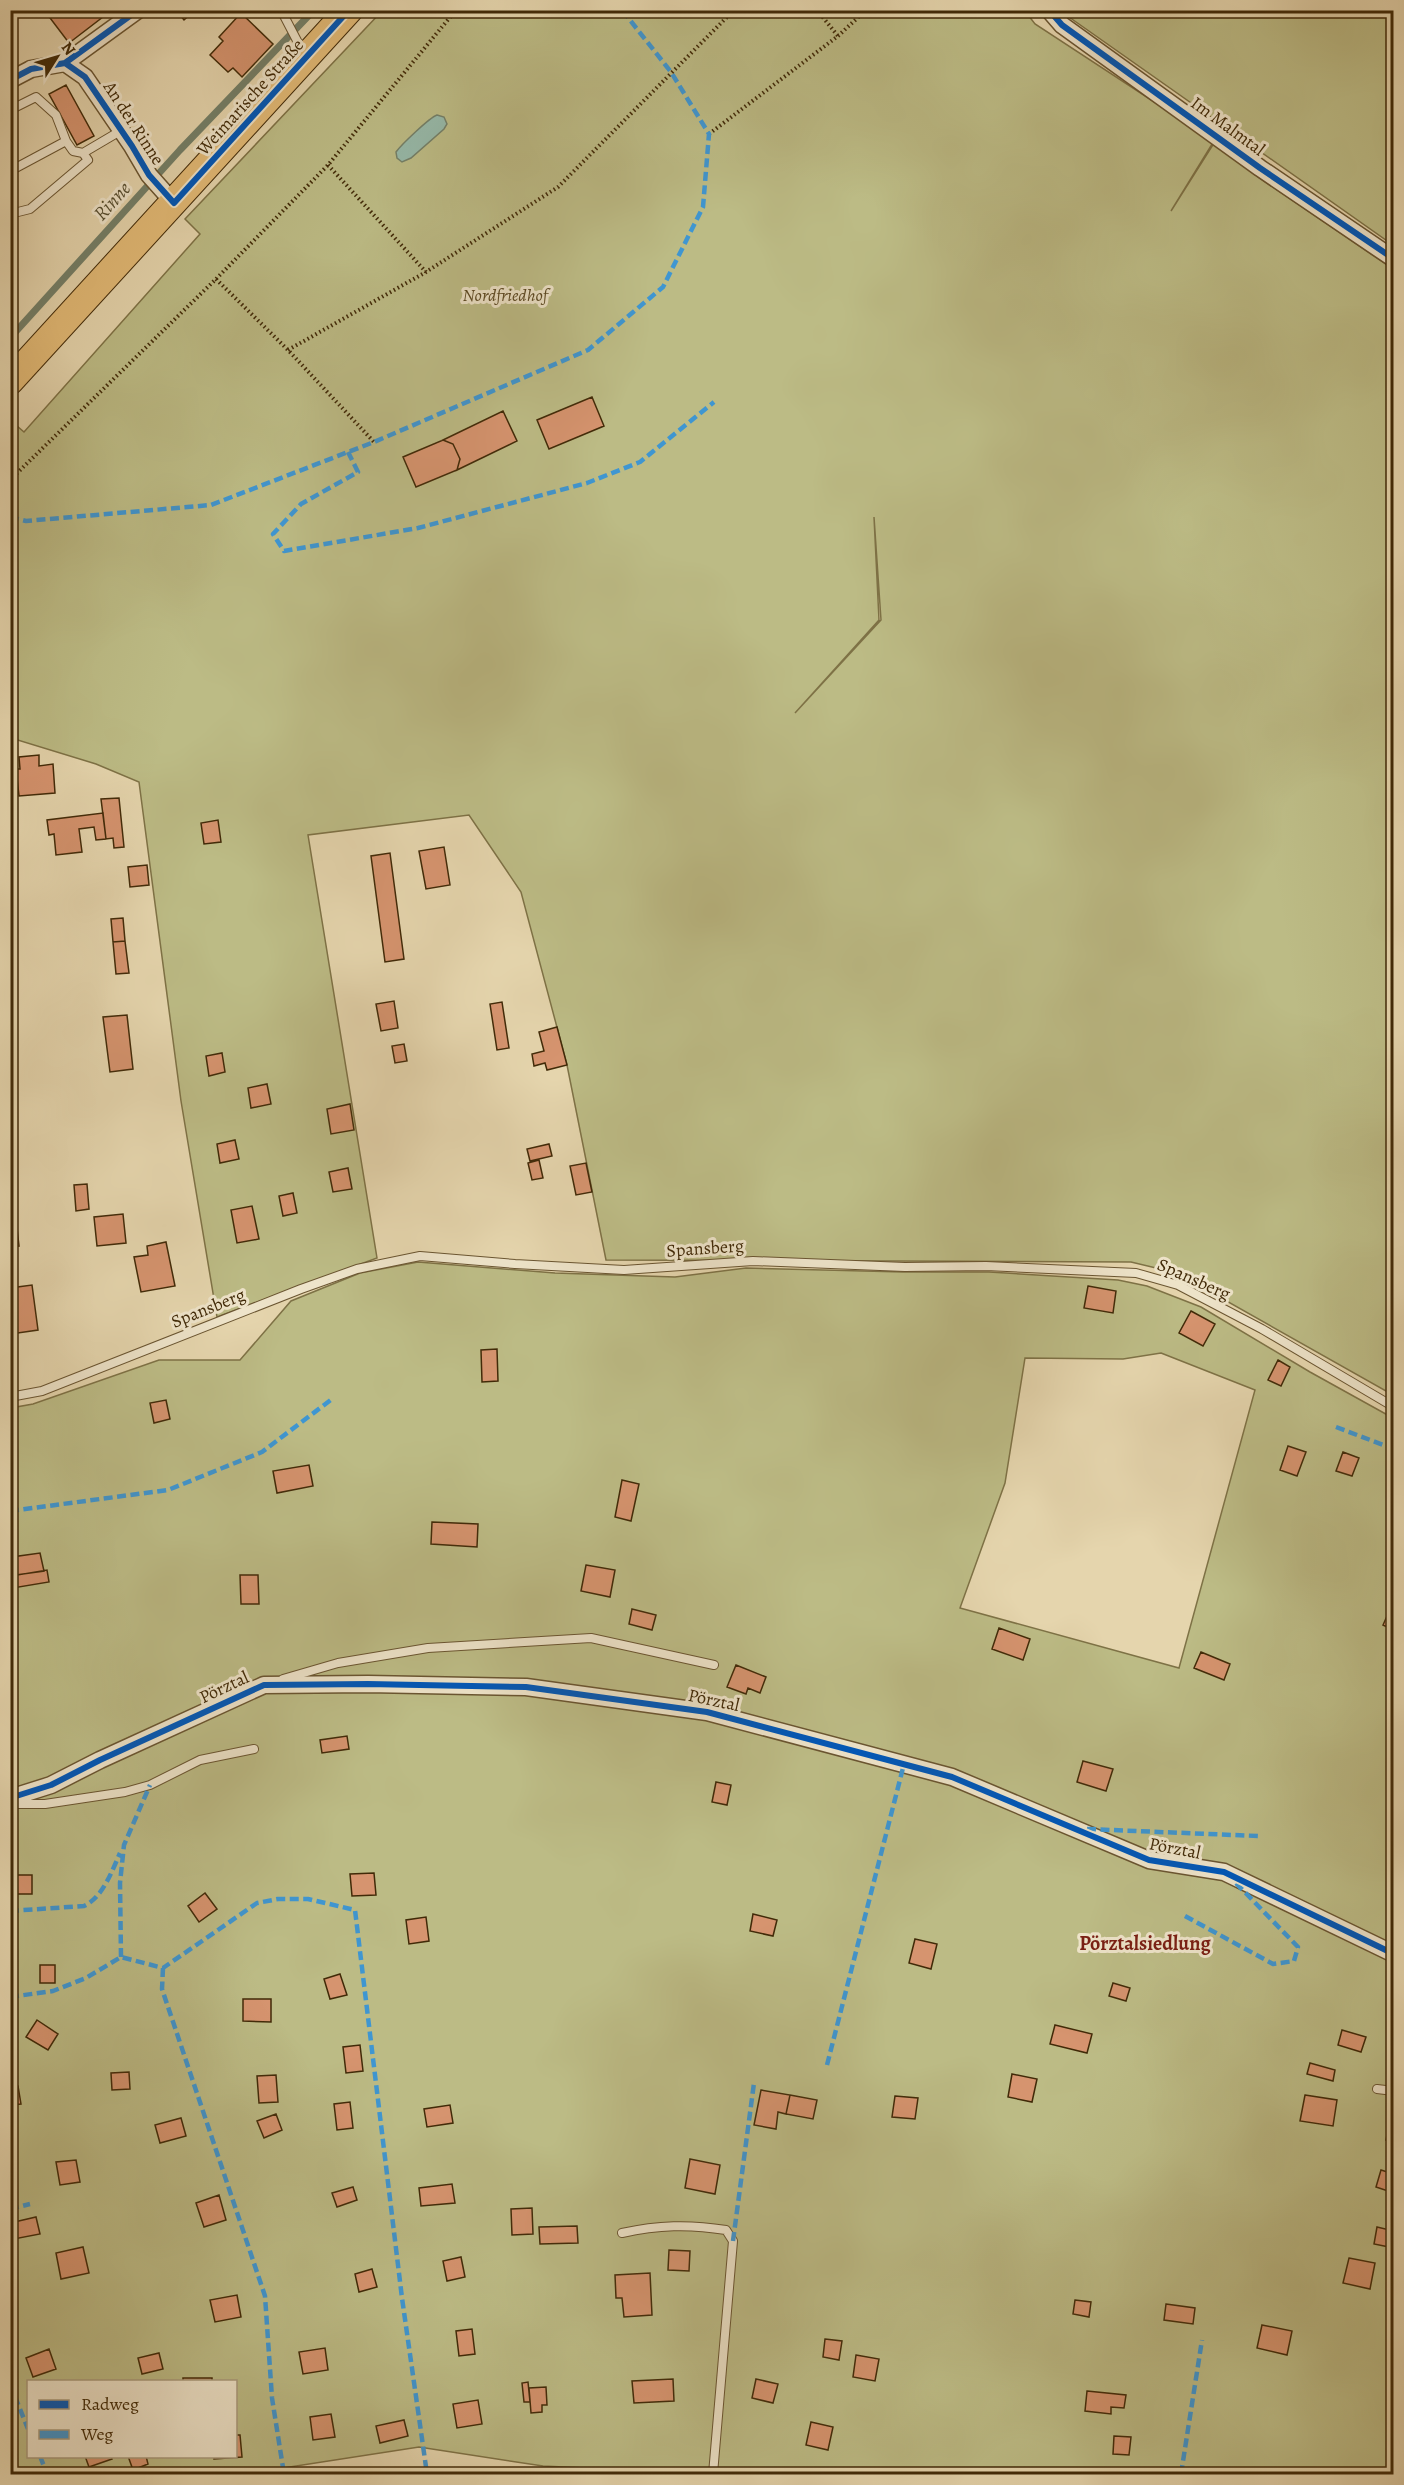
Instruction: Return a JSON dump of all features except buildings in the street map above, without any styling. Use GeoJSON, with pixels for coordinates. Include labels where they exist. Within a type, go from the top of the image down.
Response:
{"type":"FeatureCollection","features":[{"type":"Feature","properties":{"kind":"main road","name":"Weimarische Straße"},"geometry":{"type":"LineString","coordinates":[[10,381],[160,189],[349,10]]}},
{"type":"Feature","properties":{"kind":"street"},"geometry":{"type":"LineString","coordinates":[[10,80],[31,69],[65,63],[138,10]]}},
{"type":"Feature","properties":{"kind":"street","name":"Im Malmtal"},"geometry":{"type":"LineString","coordinates":[[1049,10],[1062,26],[1260,168],[1394,259]]}},
{"type":"Feature","properties":{"kind":"street","name":"An der Rinne"},"geometry":{"type":"LineString","coordinates":[[65,63],[85,77],[160,189]]}},
{"type":"Feature","properties":{"kind":"street","name":"Pörztal"},"geometry":{"type":"LineString","coordinates":[[10,1798],[75,1774],[100,1760],[264,1685],[526,1687],[707,1712],[951,1777],[1149,1860],[1224,1872],[1393,1954]]}},
{"type":"Feature","properties":{"kind":"lane"},"geometry":{"type":"LineString","coordinates":[[281,10],[303,53]]}},
{"type":"Feature","properties":{"kind":"lane"},"geometry":{"type":"LineString","coordinates":[[10,110],[36,97],[56,115],[66,141],[73,151],[83,153],[122,130]]}},
{"type":"Feature","properties":{"kind":"lane"},"geometry":{"type":"LineString","coordinates":[[10,171],[66,141]]}},
{"type":"Feature","properties":{"kind":"lane"},"geometry":{"type":"LineString","coordinates":[[10,214],[30,208],[88,160],[83,153]]}},
{"type":"Feature","properties":{"kind":"lane","name":"Spansberg"},"geometry":{"type":"LineString","coordinates":[[10,1397],[42,1391],[357,1269],[420,1256],[624,1270],[753,1262],[1064,1269],[1136,1273],[1178,1285],[1251,1323],[1394,1407]]}},
{"type":"Feature","properties":{"kind":"lane"},"geometry":{"type":"LineString","coordinates":[[264,1685],[338,1663],[428,1648],[591,1638],[714,1665]]}},
{"type":"Feature","properties":{"kind":"lane"},"geometry":{"type":"LineString","coordinates":[[10,1804],[45,1804],[126,1792],[150,1785],[200,1760],[254,1749]]}},
{"type":"Feature","properties":{"kind":"lane"},"geometry":{"type":"LineString","coordinates":[[1377,2089],[1394,2091]]}},
{"type":"Feature","properties":{"kind":"lane"},"geometry":{"type":"LineString","coordinates":[[622,2234],[653,2226],[685,2224],[726,2230],[733,2241],[713,2475]]}},
{"type":"Feature","properties":{"kind":"path"},"geometry":{"type":"LineString","coordinates":[[10,480],[216,279],[328,165],[456,10]]}},
{"type":"Feature","properties":{"kind":"path"},"geometry":{"type":"LineString","coordinates":[[288,350],[426,272],[558,187],[734,10]]}},
{"type":"Feature","properties":{"kind":"path"},"geometry":{"type":"LineString","coordinates":[[817,10],[838,36]]}},
{"type":"Feature","properties":{"kind":"path"},"geometry":{"type":"LineString","coordinates":[[709,134],[838,36],[866,10]]}},
{"type":"Feature","properties":{"kind":"path"},"geometry":{"type":"LineString","coordinates":[[328,165],[426,272]]}},
{"type":"Feature","properties":{"kind":"path"},"geometry":{"type":"LineString","coordinates":[[216,279],[288,350],[374,442]]}},
{"type":"Feature","properties":{"kind":"green space","name":"Nordfriedhof"},"geometry":{"type":"Polygon","coordinates":[[[382,11],[1025,11],[1035,24],[1214,141],[1171,211],[1214,143],[1255,175],[1393,269],[1393,1395],[1177,1273],[1131,1262],[606,1260],[567,1065],[521,892],[469,815],[308,835],[377,1258],[217,1317],[181,1101],[139,782],[96,764],[11,738],[10,420],[24,432],[200,234],[185,219],[382,11]],[[874,517],[879,620],[795,713],[881,620],[874,517]]]}},
{"type":"Feature","properties":{"kind":"green space"},"geometry":{"type":"Polygon","coordinates":[[[1064,11],[1393,11],[1393,245],[1069,17],[1064,11]]]}},
{"type":"Feature","properties":{"kind":"green space"},"geometry":{"type":"Polygon","coordinates":[[[418,1262],[555,1273],[675,1277],[746,1268],[989,1272],[1118,1280],[1147,1286],[1201,1307],[1393,1418],[1393,2474],[710,2474],[543,2466],[419,2447],[245,2474],[11,2474],[11,1408],[33,1404],[159,1360],[240,1360],[291,1301],[360,1273],[418,1262]],[[1161,1353],[1123,1359],[1025,1358],[1005,1483],[960,1608],[1179,1668],[1255,1390],[1161,1353]]]}},
{"type":"Feature","properties":{"kind":"shaded area"},"geometry":{"type":"Polygon","coordinates":[[[437,115],[444,117],[447,124],[444,129],[411,158],[402,162],[397,158],[396,152],[422,126],[437,115]]]}},
{"type":"Feature","properties":{"kind":"waterway","name":"Rinne"},"geometry":{"type":"LineString","coordinates":[[10,338],[180,150],[314,10]]}},
{"type":"Feature","properties":{"kind":"marked path"},"geometry":{"type":"LineString","coordinates":[[10,517],[26,521],[211,505],[374,442],[588,350],[663,287],[703,207],[709,134],[671,72],[622,10]]}},
{"type":"Feature","properties":{"kind":"marked path"},"geometry":{"type":"LineString","coordinates":[[348,452],[358,472],[301,504],[273,534],[284,551],[418,528],[587,483],[640,462],[714,402]]}},
{"type":"Feature","properties":{"kind":"marked path"},"geometry":{"type":"LineString","coordinates":[[10,1511],[168,1490],[262,1452],[332,1399]]}},
{"type":"Feature","properties":{"kind":"marked path"},"geometry":{"type":"LineString","coordinates":[[1336,1427],[1394,1449]]}},
{"type":"Feature","properties":{"kind":"marked path"},"geometry":{"type":"LineString","coordinates":[[827,2065],[904,1764]]}},
{"type":"Feature","properties":{"kind":"marked path"},"geometry":{"type":"LineString","coordinates":[[121,1957],[120,1883],[124,1845],[150,1785]]}},
{"type":"Feature","properties":{"kind":"marked path"},"geometry":{"type":"LineString","coordinates":[[1087,1829],[1258,1836]]}},
{"type":"Feature","properties":{"kind":"marked path"},"geometry":{"type":"LineString","coordinates":[[10,1911],[84,1906],[102,1890],[120,1853]]}},
{"type":"Feature","properties":{"kind":"marked path"},"geometry":{"type":"LineString","coordinates":[[1185,1916],[1273,1964],[1294,1961],[1298,1947],[1234,1881]]}},
{"type":"Feature","properties":{"kind":"marked path"},"geometry":{"type":"LineString","coordinates":[[10,1997],[53,1991],[86,1978],[121,1957],[163,1968],[257,1903],[278,1899],[308,1899],[355,1910],[402,2298],[427,2474]]}},
{"type":"Feature","properties":{"kind":"marked path"},"geometry":{"type":"LineString","coordinates":[[163,1968],[162,1989],[265,2296],[272,2398],[284,2474]]}},
{"type":"Feature","properties":{"kind":"marked path"},"geometry":{"type":"LineString","coordinates":[[733,2241],[754,2083]]}},
{"type":"Feature","properties":{"kind":"marked path"},"geometry":{"type":"LineString","coordinates":[[10,2209],[30,2204]]}},
{"type":"Feature","properties":{"kind":"marked path"},"geometry":{"type":"LineString","coordinates":[[1181,2474],[1202,2340]]}},
{"type":"Feature","properties":{"kind":"marked path"},"geometry":{"type":"LineString","coordinates":[[10,2384],[27,2426]]}},
{"type":"Feature","properties":{"kind":"marked path"},"geometry":{"type":"LineString","coordinates":[[41,2458],[47,2474]]}},
{"type":"Feature","properties":{"kind":"cycle path"},"geometry":{"type":"LineString","coordinates":[[65,63],[138,10]]}},
{"type":"Feature","properties":{"kind":"cycle path"},"geometry":{"type":"LineString","coordinates":[[10,80],[31,69],[65,63],[85,77],[149,175],[174,203],[349,10]]}},
{"type":"Feature","properties":{"kind":"cycle path"},"geometry":{"type":"LineString","coordinates":[[1049,10],[1062,25],[1260,168],[1394,259]]}},
{"type":"Feature","properties":{"kind":"cycle path"},"geometry":{"type":"LineString","coordinates":[[10,1798],[51,1785],[100,1760],[264,1685],[526,1687],[707,1712],[952,1777],[1149,1860],[1224,1872],[1394,1954]]}},
{"type":"Feature","properties":{"kind":"district","name":"Pörztalsiedlung"},"geometry":{"type":"Point","coordinates":[1145,1943]}}]}
